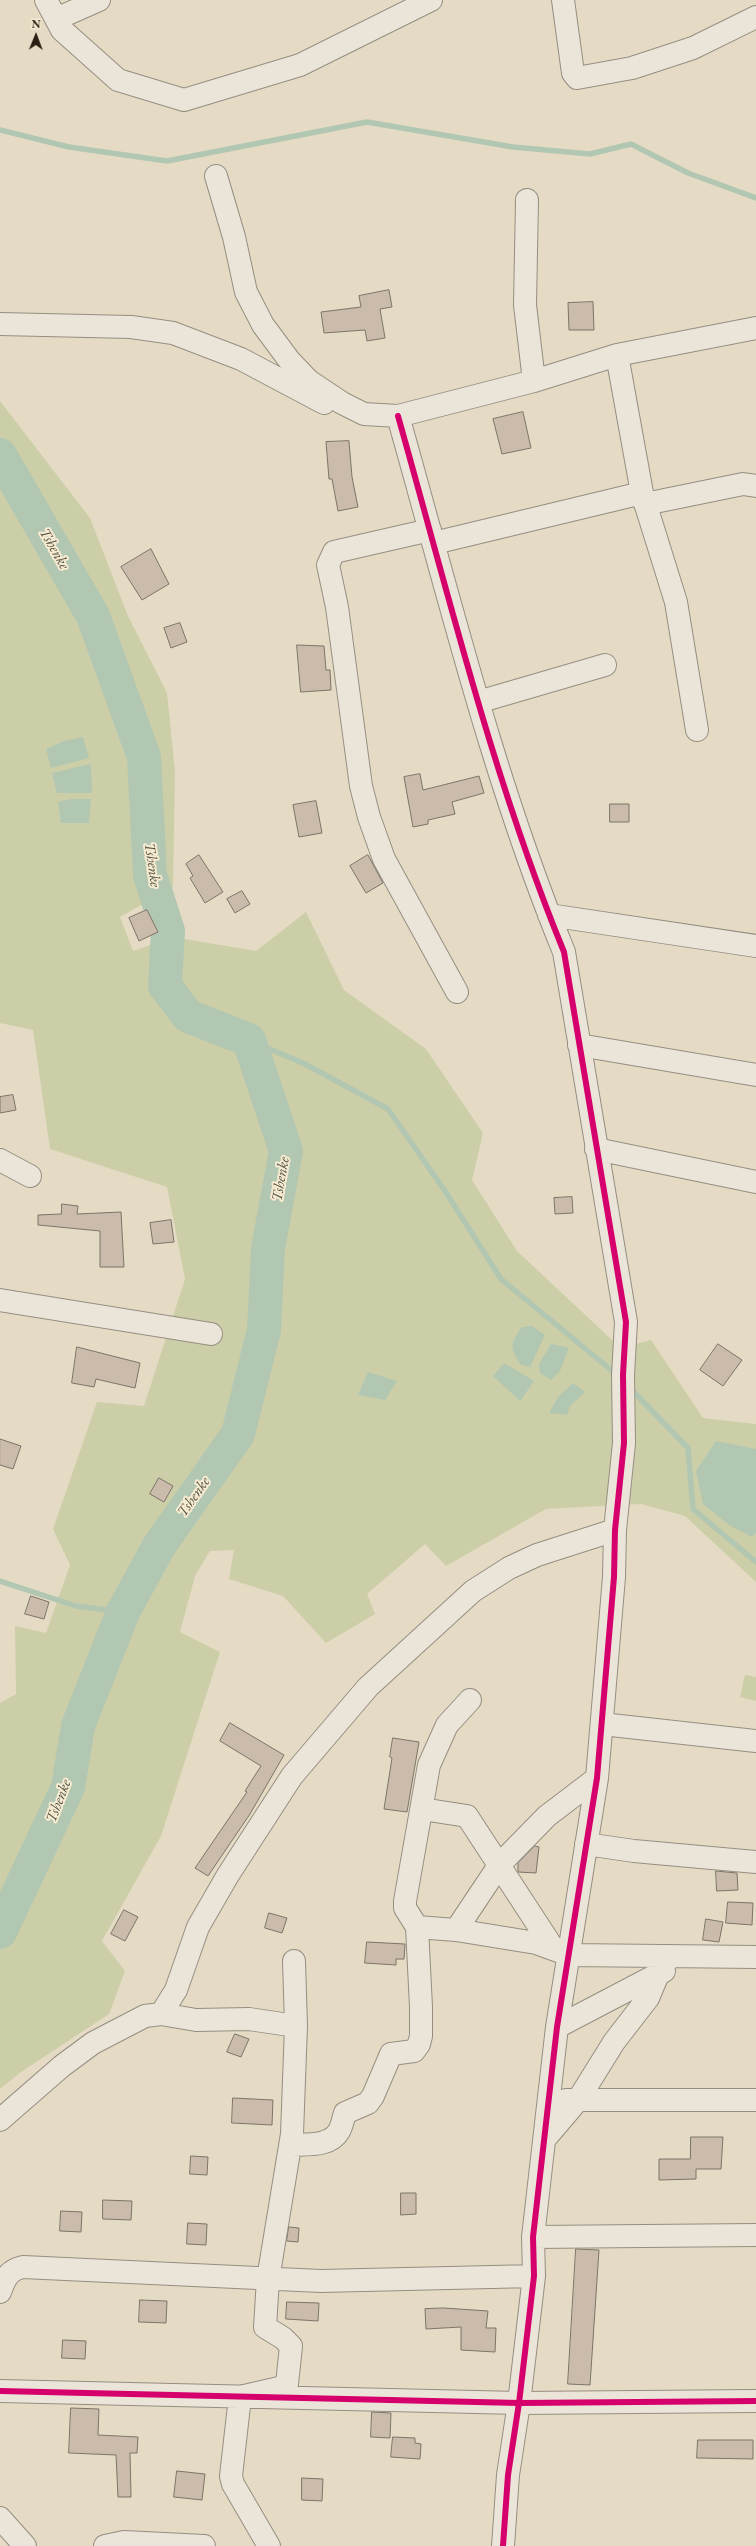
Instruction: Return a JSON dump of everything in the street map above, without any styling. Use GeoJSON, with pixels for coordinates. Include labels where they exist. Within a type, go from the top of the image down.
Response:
{"type":"FeatureCollection","features":[{"type":"Feature","properties":{"kind":"street"},"geometry":{"type":"LineString","coordinates":[[99,0],[51,9],[62,30],[118,80],[184,100],[300,65],[431,0]]}},
{"type":"Feature","properties":{"kind":"street"},"geometry":{"type":"LineString","coordinates":[[563,0],[573,72],[577,78],[632,68],[686,50],[756,17]]}},
{"type":"Feature","properties":{"kind":"street"},"geometry":{"type":"LineString","coordinates":[[216,176],[234,237],[246,292],[263,325],[289,360],[309,381],[342,403],[364,414]]}},
{"type":"Feature","properties":{"kind":"street"},"geometry":{"type":"LineString","coordinates":[[527,200],[525,305],[534,382]]}},
{"type":"Feature","properties":{"kind":"street"},"geometry":{"type":"LineString","coordinates":[[0,324],[131,327],[173,333],[241,359],[327,404],[364,414],[398,416],[534,382],[617,355],[756,328]]}},
{"type":"Feature","properties":{"kind":"street"},"geometry":{"type":"LineString","coordinates":[[617,355],[643,498],[676,602],[697,730]]}},
{"type":"Feature","properties":{"kind":"street"},"geometry":{"type":"LineString","coordinates":[[398,416],[478,702],[549,915],[564,952],[626,1322],[623,1375],[624,1443],[615,1530],[614,1577],[597,1778],[586,1844],[561,1952],[557,2027],[533,2237],[534,2276],[520,2403],[508,2475],[504,2546]]}},
{"type":"Feature","properties":{"kind":"street"},"geometry":{"type":"LineString","coordinates":[[457,992],[384,859],[369,817],[362,786],[337,607],[328,565],[334,552],[643,498],[743,484],[756,486]]}},
{"type":"Feature","properties":{"kind":"street"},"geometry":{"type":"LineString","coordinates":[[478,702],[605,665]]}},
{"type":"Feature","properties":{"kind":"street"},"geometry":{"type":"LineString","coordinates":[[549,915],[756,946]]}},
{"type":"Feature","properties":{"kind":"street"},"geometry":{"type":"LineString","coordinates":[[579,1045],[756,1075]]}},
{"type":"Feature","properties":{"kind":"street"},"geometry":{"type":"LineString","coordinates":[[596,1149],[756,1182]]}},
{"type":"Feature","properties":{"kind":"street"},"geometry":{"type":"LineString","coordinates":[[0,1160],[30,1176]]}},
{"type":"Feature","properties":{"kind":"street"},"geometry":{"type":"LineString","coordinates":[[0,1300],[211,1334]]}},
{"type":"Feature","properties":{"kind":"street"},"geometry":{"type":"LineString","coordinates":[[170,2015],[176,1990],[198,1927],[228,1875],[292,1776],[368,1687],[442,1617],[473,1591],[491,1579],[509,1568],[537,1555],[615,1530]]}},
{"type":"Feature","properties":{"kind":"street"},"geometry":{"type":"LineString","coordinates":[[291,2145],[317,2144],[333,2138],[339,2131],[345,2113],[368,2103],[373,2096],[391,2054],[414,2051],[418,2047],[421,2036],[421,2007],[417,1927],[405,1908],[405,1901],[429,1765],[439,1738],[447,1725],[470,1700]]}},
{"type":"Feature","properties":{"kind":"street"},"geometry":{"type":"LineString","coordinates":[[602,1724],[756,1742]]}},
{"type":"Feature","properties":{"kind":"street"},"geometry":{"type":"LineString","coordinates":[[456,1930],[500,1864],[547,1816],[597,1778]]}},
{"type":"Feature","properties":{"kind":"street"},"geometry":{"type":"LineString","coordinates":[[422,1809],[467,1816],[561,1952]]}},
{"type":"Feature","properties":{"kind":"street"},"geometry":{"type":"LineString","coordinates":[[586,1844],[634,1851],[756,1862]]}},
{"type":"Feature","properties":{"kind":"street"},"geometry":{"type":"LineString","coordinates":[[417,1927],[456,1930],[536,1943],[561,1952],[665,1964],[715,1956],[756,1956]]}},
{"type":"Feature","properties":{"kind":"street"},"geometry":{"type":"LineString","coordinates":[[240,2397],[279,2388],[287,2384],[291,2346],[283,2338],[265,2327],[268,2279],[291,2145],[296,2026],[294,1961]]}},
{"type":"Feature","properties":{"kind":"street"},"geometry":{"type":"LineString","coordinates":[[557,2027],[665,1964]]}},
{"type":"Feature","properties":{"kind":"street"},"geometry":{"type":"LineString","coordinates":[[544,2140],[578,2100],[614,2042],[648,1998],[665,1964]]}},
{"type":"Feature","properties":{"kind":"street"},"geometry":{"type":"LineString","coordinates":[[0,2120],[62,2066],[93,2043],[145,2016],[170,2015],[196,2020],[249,2019],[296,2026]]}},
{"type":"Feature","properties":{"kind":"street"},"geometry":{"type":"LineString","coordinates":[[549,2100],[756,2100]]}},
{"type":"Feature","properties":{"kind":"street"},"geometry":{"type":"LineString","coordinates":[[533,2237],[756,2235]]}},
{"type":"Feature","properties":{"kind":"street"},"geometry":{"type":"LineString","coordinates":[[0,2292],[5,2278],[11,2271],[23,2267],[320,2281],[534,2276]]}},
{"type":"Feature","properties":{"kind":"street"},"geometry":{"type":"LineString","coordinates":[[0,2391],[520,2403],[756,2401]]}},
{"type":"Feature","properties":{"kind":"street"},"geometry":{"type":"LineString","coordinates":[[240,2397],[231,2476],[233,2484],[269,2546]]}},
{"type":"Feature","properties":{"kind":"street"},"geometry":{"type":"LineString","coordinates":[[0,2518],[25,2546]]}},
{"type":"Feature","properties":{"kind":"street"},"geometry":{"type":"LineString","coordinates":[[106,2546],[124,2542],[204,2546]]}},
{"type":"Feature","properties":{"kind":"shaded area"},"geometry":{"type":"Polygon","coordinates":[[[0,401],[90,518],[128,616],[167,693],[175,771],[173,887],[120,917],[133,951],[173,937],[256,951],[306,912],[344,990],[426,1049],[483,1133],[472,1180],[517,1251],[612,1340],[623,1347],[651,1340],[703,1418],[756,1424],[756,1582],[685,1516],[641,1504],[546,1509],[446,1566],[425,1544],[367,1594],[375,1614],[326,1643],[283,1596],[229,1579],[234,1550],[210,1551],[195,1576],[180,1632],[220,1652],[161,1836],[102,1941],[125,1971],[109,2014],[21,2072],[0,2089],[0,1703],[16,1694],[15,1626],[46,1633],[70,1565],[53,1529],[97,1402],[144,1406],[185,1279],[167,1187],[50,1149],[33,1030],[0,1023],[0,401]]]}},
{"type":"Feature","properties":{"kind":"shaded area"},"geometry":{"type":"Polygon","coordinates":[[[83,737],[89,758],[51,768],[46,749],[64,741],[83,737]]]}},
{"type":"Feature","properties":{"kind":"shaded area"},"geometry":{"type":"Polygon","coordinates":[[[91,764],[92,793],[57,793],[52,773],[91,764]]]}},
{"type":"Feature","properties":{"kind":"shaded area"},"geometry":{"type":"Polygon","coordinates":[[[70,799],[91,799],[89,823],[61,823],[58,802],[70,799]]]}},
{"type":"Feature","properties":{"kind":"shaded area"},"geometry":{"type":"Polygon","coordinates":[[[532,1326],[545,1335],[530,1367],[521,1365],[514,1354],[512,1346],[522,1327],[532,1326]]]}},
{"type":"Feature","properties":{"kind":"shaded area"},"geometry":{"type":"Polygon","coordinates":[[[551,1344],[569,1348],[560,1371],[551,1380],[540,1373],[539,1364],[551,1344]]]}},
{"type":"Feature","properties":{"kind":"shaded area"},"geometry":{"type":"Polygon","coordinates":[[[504,1363],[534,1381],[520,1401],[493,1376],[504,1363]]]}},
{"type":"Feature","properties":{"kind":"shaded area"},"geometry":{"type":"Polygon","coordinates":[[[368,1372],[397,1381],[385,1400],[358,1395],[368,1372]]]}},
{"type":"Feature","properties":{"kind":"shaded area"},"geometry":{"type":"Polygon","coordinates":[[[573,1383],[585,1392],[570,1406],[567,1415],[549,1413],[558,1397],[573,1383]]]}},
{"type":"Feature","properties":{"kind":"shaded area"},"geometry":{"type":"Polygon","coordinates":[[[716,1441],[756,1449],[756,1533],[752,1537],[729,1525],[703,1504],[696,1471],[716,1441]]]}},
{"type":"Feature","properties":{"kind":"shaded area"},"geometry":{"type":"Polygon","coordinates":[[[745,1675],[756,1677],[756,1701],[740,1697],[745,1675]]]}},
{"type":"Feature","properties":{"kind":"building"},"geometry":{"type":"Polygon","coordinates":[[[389,290],[392,307],[380,309],[385,338],[367,341],[365,330],[324,333],[321,312],[361,307],[359,296],[389,290]]]}},
{"type":"Feature","properties":{"kind":"building"},"geometry":{"type":"Polygon","coordinates":[[[593,302],[594,330],[569,330],[568,303],[593,302]]]}},
{"type":"Feature","properties":{"kind":"building"},"geometry":{"type":"Polygon","coordinates":[[[523,412],[531,448],[502,454],[493,419],[523,412]]]}},
{"type":"Feature","properties":{"kind":"building"},"geometry":{"type":"Polygon","coordinates":[[[349,441],[352,477],[358,507],[338,511],[332,479],[329,479],[326,442],[349,441]]]}},
{"type":"Feature","properties":{"kind":"building"},"geometry":{"type":"Polygon","coordinates":[[[151,549],[169,584],[142,600],[121,567],[151,549]]]}},
{"type":"Feature","properties":{"kind":"building"},"geometry":{"type":"Polygon","coordinates":[[[180,623],[187,642],[171,648],[164,628],[180,623]]]}},
{"type":"Feature","properties":{"kind":"building"},"geometry":{"type":"Polygon","coordinates":[[[297,645],[324,646],[326,670],[330,670],[331,690],[301,692],[297,645]]]}},
{"type":"Feature","properties":{"kind":"building"},"geometry":{"type":"Polygon","coordinates":[[[420,774],[423,790],[479,776],[484,793],[452,802],[455,814],[428,820],[428,824],[413,827],[404,777],[420,774]]]}},
{"type":"Feature","properties":{"kind":"building"},"geometry":{"type":"Polygon","coordinates":[[[316,801],[322,833],[299,837],[293,805],[316,801]]]}},
{"type":"Feature","properties":{"kind":"building"},"geometry":{"type":"Polygon","coordinates":[[[610,804],[629,804],[629,822],[610,822],[610,804]]]}},
{"type":"Feature","properties":{"kind":"building"},"geometry":{"type":"Polygon","coordinates":[[[199,855],[223,892],[205,903],[190,878],[193,876],[186,864],[199,855]]]}},
{"type":"Feature","properties":{"kind":"building"},"geometry":{"type":"Polygon","coordinates":[[[368,855],[383,883],[366,893],[350,866],[368,855]]]}},
{"type":"Feature","properties":{"kind":"building"},"geometry":{"type":"Polygon","coordinates":[[[242,891],[250,904],[235,913],[227,899],[242,891]]]}},
{"type":"Feature","properties":{"kind":"building"},"geometry":{"type":"Polygon","coordinates":[[[147,910],[158,932],[139,941],[129,918],[147,910]]]}},
{"type":"Feature","properties":{"kind":"building"},"geometry":{"type":"Polygon","coordinates":[[[13,1095],[16,1110],[0,1113],[0,1097],[13,1095]]]}},
{"type":"Feature","properties":{"kind":"building"},"geometry":{"type":"Polygon","coordinates":[[[572,1197],[573,1213],[555,1214],[554,1198],[572,1197]]]}},
{"type":"Feature","properties":{"kind":"building"},"geometry":{"type":"Polygon","coordinates":[[[62,1204],[78,1206],[77,1214],[121,1212],[124,1267],[100,1267],[100,1231],[38,1225],[38,1215],[61,1214],[62,1204]]]}},
{"type":"Feature","properties":{"kind":"building"},"geometry":{"type":"Polygon","coordinates":[[[171,1220],[174,1242],[153,1244],[150,1223],[171,1220]]]}},
{"type":"Feature","properties":{"kind":"building"},"geometry":{"type":"Polygon","coordinates":[[[718,1344],[742,1360],[723,1386],[700,1370],[718,1344]]]}},
{"type":"Feature","properties":{"kind":"building"},"geometry":{"type":"Polygon","coordinates":[[[77,1347],[140,1363],[135,1388],[96,1379],[94,1387],[72,1383],[77,1347]]]}},
{"type":"Feature","properties":{"kind":"building"},"geometry":{"type":"Polygon","coordinates":[[[0,1439],[21,1446],[13,1469],[0,1465],[0,1439]]]}},
{"type":"Feature","properties":{"kind":"building"},"geometry":{"type":"Polygon","coordinates":[[[159,1478],[173,1486],[164,1502],[150,1494],[159,1478]]]}},
{"type":"Feature","properties":{"kind":"building"},"geometry":{"type":"Polygon","coordinates":[[[31,1596],[49,1602],[44,1619],[25,1614],[31,1596]]]}},
{"type":"Feature","properties":{"kind":"building"},"geometry":{"type":"Polygon","coordinates":[[[230,1723],[284,1755],[250,1814],[208,1876],[195,1868],[247,1792],[245,1791],[261,1766],[220,1741],[230,1723]]]}},
{"type":"Feature","properties":{"kind":"building"},"geometry":{"type":"Polygon","coordinates":[[[393,1738],[419,1742],[407,1812],[384,1809],[392,1758],[390,1757],[393,1738]]]}},
{"type":"Feature","properties":{"kind":"building"},"geometry":{"type":"Polygon","coordinates":[[[535,1846],[539,1847],[536,1873],[518,1872],[518,1863],[535,1846]]]}},
{"type":"Feature","properties":{"kind":"building"},"geometry":{"type":"Polygon","coordinates":[[[716,1871],[737,1873],[738,1890],[717,1891],[716,1871]]]}},
{"type":"Feature","properties":{"kind":"building"},"geometry":{"type":"Polygon","coordinates":[[[728,1902],[753,1903],[752,1925],[726,1923],[728,1902]]]}},
{"type":"Feature","properties":{"kind":"building"},"geometry":{"type":"Polygon","coordinates":[[[124,1910],[138,1917],[125,1941],[111,1934],[124,1910]]]}},
{"type":"Feature","properties":{"kind":"building"},"geometry":{"type":"Polygon","coordinates":[[[269,1913],[287,1918],[282,1933],[265,1928],[269,1913]]]}},
{"type":"Feature","properties":{"kind":"building"},"geometry":{"type":"Polygon","coordinates":[[[706,1919],[723,1922],[719,1942],[703,1940],[706,1919]]]}},
{"type":"Feature","properties":{"kind":"building"},"geometry":{"type":"Polygon","coordinates":[[[367,1942],[405,1944],[404,1959],[396,1959],[396,1965],[365,1963],[367,1942]]]}},
{"type":"Feature","properties":{"kind":"building"},"geometry":{"type":"Polygon","coordinates":[[[235,2034],[249,2039],[241,2057],[227,2052],[235,2034]]]}},
{"type":"Feature","properties":{"kind":"building"},"geometry":{"type":"Polygon","coordinates":[[[233,2098],[273,2100],[272,2125],[232,2123],[233,2098]]]}},
{"type":"Feature","properties":{"kind":"building"},"geometry":{"type":"Polygon","coordinates":[[[691,2137],[723,2137],[721,2169],[696,2169],[696,2179],[659,2180],[659,2159],[690,2159],[691,2137]]]}},
{"type":"Feature","properties":{"kind":"building"},"geometry":{"type":"Polygon","coordinates":[[[191,2156],[208,2157],[207,2175],[190,2174],[191,2156]]]}},
{"type":"Feature","properties":{"kind":"building"},"geometry":{"type":"Polygon","coordinates":[[[401,2193],[416,2193],[416,2214],[401,2215],[401,2193]]]}},
{"type":"Feature","properties":{"kind":"building"},"geometry":{"type":"Polygon","coordinates":[[[103,2200],[132,2201],[131,2220],[103,2219],[103,2200]]]}},
{"type":"Feature","properties":{"kind":"building"},"geometry":{"type":"Polygon","coordinates":[[[61,2211],[82,2212],[81,2232],[60,2231],[61,2211]]]}},
{"type":"Feature","properties":{"kind":"building"},"geometry":{"type":"Polygon","coordinates":[[[188,2223],[207,2224],[206,2245],[187,2244],[188,2223]]]}},
{"type":"Feature","properties":{"kind":"building"},"geometry":{"type":"Polygon","coordinates":[[[289,2227],[299,2228],[298,2242],[287,2241],[289,2227]]]}},
{"type":"Feature","properties":{"kind":"building"},"geometry":{"type":"Polygon","coordinates":[[[576,2249],[599,2250],[590,2385],[568,2384],[576,2249]]]}},
{"type":"Feature","properties":{"kind":"building"},"geometry":{"type":"Polygon","coordinates":[[[140,2300],[167,2301],[166,2323],[139,2322],[140,2300]]]}},
{"type":"Feature","properties":{"kind":"building"},"geometry":{"type":"Polygon","coordinates":[[[287,2302],[319,2303],[318,2321],[286,2319],[287,2302]]]}},
{"type":"Feature","properties":{"kind":"building"},"geometry":{"type":"Polygon","coordinates":[[[444,2308],[488,2311],[486,2328],[496,2328],[495,2352],[461,2350],[461,2327],[426,2329],[425,2309],[444,2308]]]}},
{"type":"Feature","properties":{"kind":"building"},"geometry":{"type":"Polygon","coordinates":[[[63,2340],[86,2341],[85,2359],[62,2358],[63,2340]]]}},
{"type":"Feature","properties":{"kind":"building"},"geometry":{"type":"Polygon","coordinates":[[[71,2408],[99,2409],[98,2435],[138,2437],[137,2453],[130,2453],[131,2497],[118,2497],[116,2455],[69,2453],[71,2408]]]}},
{"type":"Feature","properties":{"kind":"building"},"geometry":{"type":"Polygon","coordinates":[[[372,2412],[391,2413],[390,2438],[371,2437],[372,2412]]]}},
{"type":"Feature","properties":{"kind":"building"},"geometry":{"type":"Polygon","coordinates":[[[393,2437],[415,2438],[415,2443],[421,2444],[420,2459],[391,2457],[393,2437]]]}},
{"type":"Feature","properties":{"kind":"building"},"geometry":{"type":"Polygon","coordinates":[[[698,2440],[753,2440],[753,2459],[697,2458],[698,2440]]]}},
{"type":"Feature","properties":{"kind":"building"},"geometry":{"type":"Polygon","coordinates":[[[177,2471],[205,2474],[202,2500],[174,2497],[177,2471]]]}},
{"type":"Feature","properties":{"kind":"building"},"geometry":{"type":"Polygon","coordinates":[[[302,2478],[323,2479],[322,2501],[302,2500],[302,2478]]]}},
{"type":"Feature","properties":{"kind":"waterway"},"geometry":{"type":"LineString","coordinates":[[0,130],[69,147],[167,161],[367,122],[513,147],[590,154],[631,144],[688,173],[756,198]]}},
{"type":"Feature","properties":{"kind":"waterway","name":"Tshenke"},"geometry":{"type":"LineString","coordinates":[[0,455],[93,616],[144,757],[150,875],[168,931],[165,986],[188,1016],[249,1040],[286,1151],[268,1248],[264,1330],[238,1434],[159,1546],[123,1612],[78,1726],[68,1787],[0,1932]]}},
{"type":"Feature","properties":{"kind":"waterway"},"geometry":{"type":"LineString","coordinates":[[249,1040],[305,1064],[388,1109],[445,1191],[501,1279],[617,1375]]}},
{"type":"Feature","properties":{"kind":"waterway"},"geometry":{"type":"LineString","coordinates":[[630,1388],[688,1448],[693,1509],[756,1562]]}},
{"type":"Feature","properties":{"kind":"waterway"},"geometry":{"type":"LineString","coordinates":[[0,1581],[76,1606],[123,1612]]}},
{"type":"Feature","properties":{"kind":"cycle path"},"geometry":{"type":"LineString","coordinates":[[398,416],[454,619],[494,754],[515,821],[564,952],[626,1322],[623,1375],[624,1443],[615,1530],[614,1577],[597,1778],[557,2027],[533,2237],[534,2276],[519,2403],[508,2475],[503,2546]]}},
{"type":"Feature","properties":{"kind":"cycle path"},"geometry":{"type":"LineString","coordinates":[[0,2391],[519,2403],[756,2401]]}}]}
